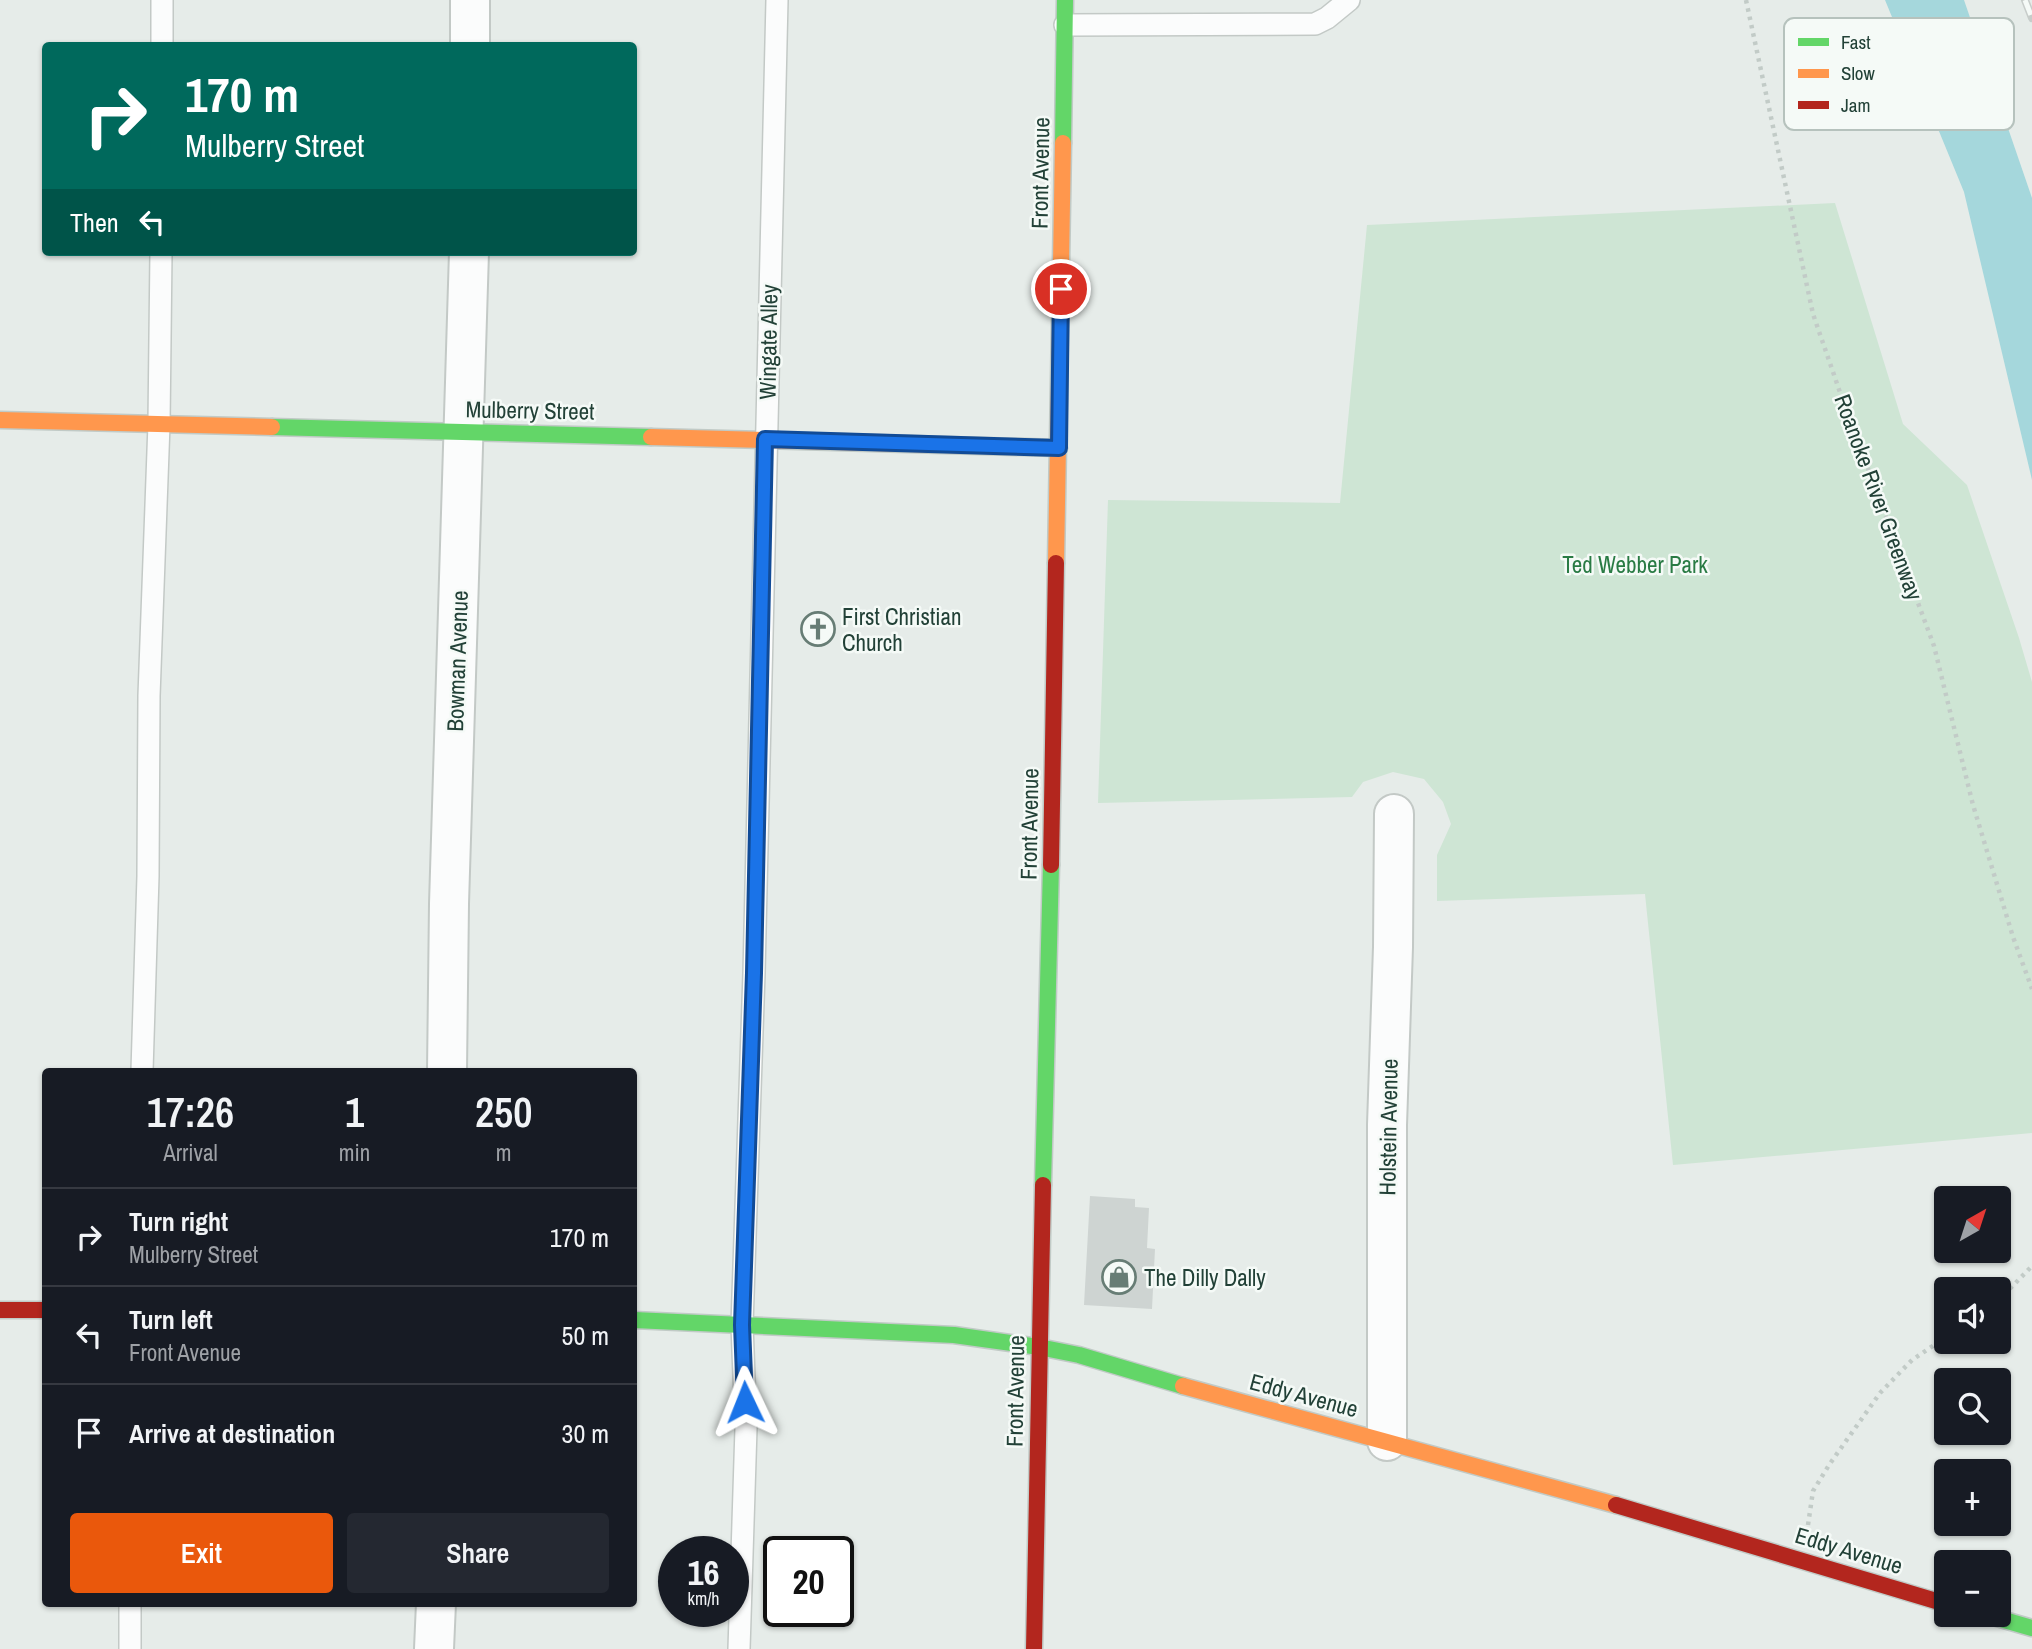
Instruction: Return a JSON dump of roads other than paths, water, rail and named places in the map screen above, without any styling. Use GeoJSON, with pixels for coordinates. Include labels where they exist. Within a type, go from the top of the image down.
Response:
{"type":"FeatureCollection","features":[{"type":"Feature","properties":{"kind":"street"},"geometry":{"type":"LineString","coordinates":[[470,0],[470,42]]}},
{"type":"Feature","properties":{"kind":"street","name":"Front Avenue"},"geometry":{"type":"LineString","coordinates":[[1034,1649],[1059,448],[1065,0]]}},
{"type":"Feature","properties":{"kind":"street","name":"Bowman Avenue"},"geometry":{"type":"LineString","coordinates":[[447,1068],[449,904],[469,256]]}},
{"type":"Feature","properties":{"kind":"street","name":"Mulberry Street"},"geometry":{"type":"LineString","coordinates":[[0,420],[1059,448]]}},
{"type":"Feature","properties":{"kind":"street","name":"Holstein Avenue"},"geometry":{"type":"LineString","coordinates":[[1387,1441],[1387,1125],[1394,947],[1394,814]]}},
{"type":"Feature","properties":{"kind":"street"},"geometry":{"type":"LineString","coordinates":[[0,1310],[42,1310]]}},
{"type":"Feature","properties":{"kind":"street","name":"Eddy Avenue"},"geometry":{"type":"LineString","coordinates":[[637,1320],[954,1335],[1079,1355],[1576,1493],[1934,1600]]}},
{"type":"Feature","properties":{"kind":"street"},"geometry":{"type":"LineString","coordinates":[[435,1649],[436,1607]]}},
{"type":"Feature","properties":{"kind":"street"},"geometry":{"type":"LineString","coordinates":[[2011,1622],[2032,1628]]}},
{"type":"Feature","properties":{"kind":"lane"},"geometry":{"type":"LineString","coordinates":[[162,0],[162,42]]}},
{"type":"Feature","properties":{"kind":"lane","name":"Wingate Alley"},"geometry":{"type":"LineString","coordinates":[[740,1649],[746,1427],[742,1325],[754,973],[777,0]]}},
{"type":"Feature","properties":{"kind":"lane"},"geometry":{"type":"LineString","coordinates":[[1065,25],[1315,24],[1349,0]]}},
{"type":"Feature","properties":{"kind":"lane"},"geometry":{"type":"LineString","coordinates":[[142,1068],[149,876],[149,696],[159,424],[161,256]]}},
{"type":"Feature","properties":{"kind":"lane"},"geometry":{"type":"LineString","coordinates":[[130,1607],[130,1649]]}},
{"type":"Feature","properties":{"kind":"water"},"geometry":{"type":"Polygon","coordinates":[[[1885,0],[1964,0],[1970,18],[1892,18],[1885,0]]]}},
{"type":"Feature","properties":{"kind":"water"},"geometry":{"type":"Polygon","coordinates":[[[1938,130],[2009,130],[2032,198],[2032,480],[1964,192],[1938,130]]]}},
{"type":"Feature","properties":{"kind":"railway"},"geometry":{"type":"LineString","coordinates":[[2025,0],[2032,18]]}},
{"type":"Feature","properties":{"kind":"place","name":"First Christian Church"},"geometry":{"type":"Point","coordinates":[818,629]}},
{"type":"Feature","properties":{"kind":"place","name":"The Dilly Dally"},"geometry":{"type":"Point","coordinates":[1119,1277]}},
{"type":"Feature","properties":{"kind":"park label","name":"Ted Webber Park"},"geometry":{"type":"Point","coordinates":[1635,564]}}]}
